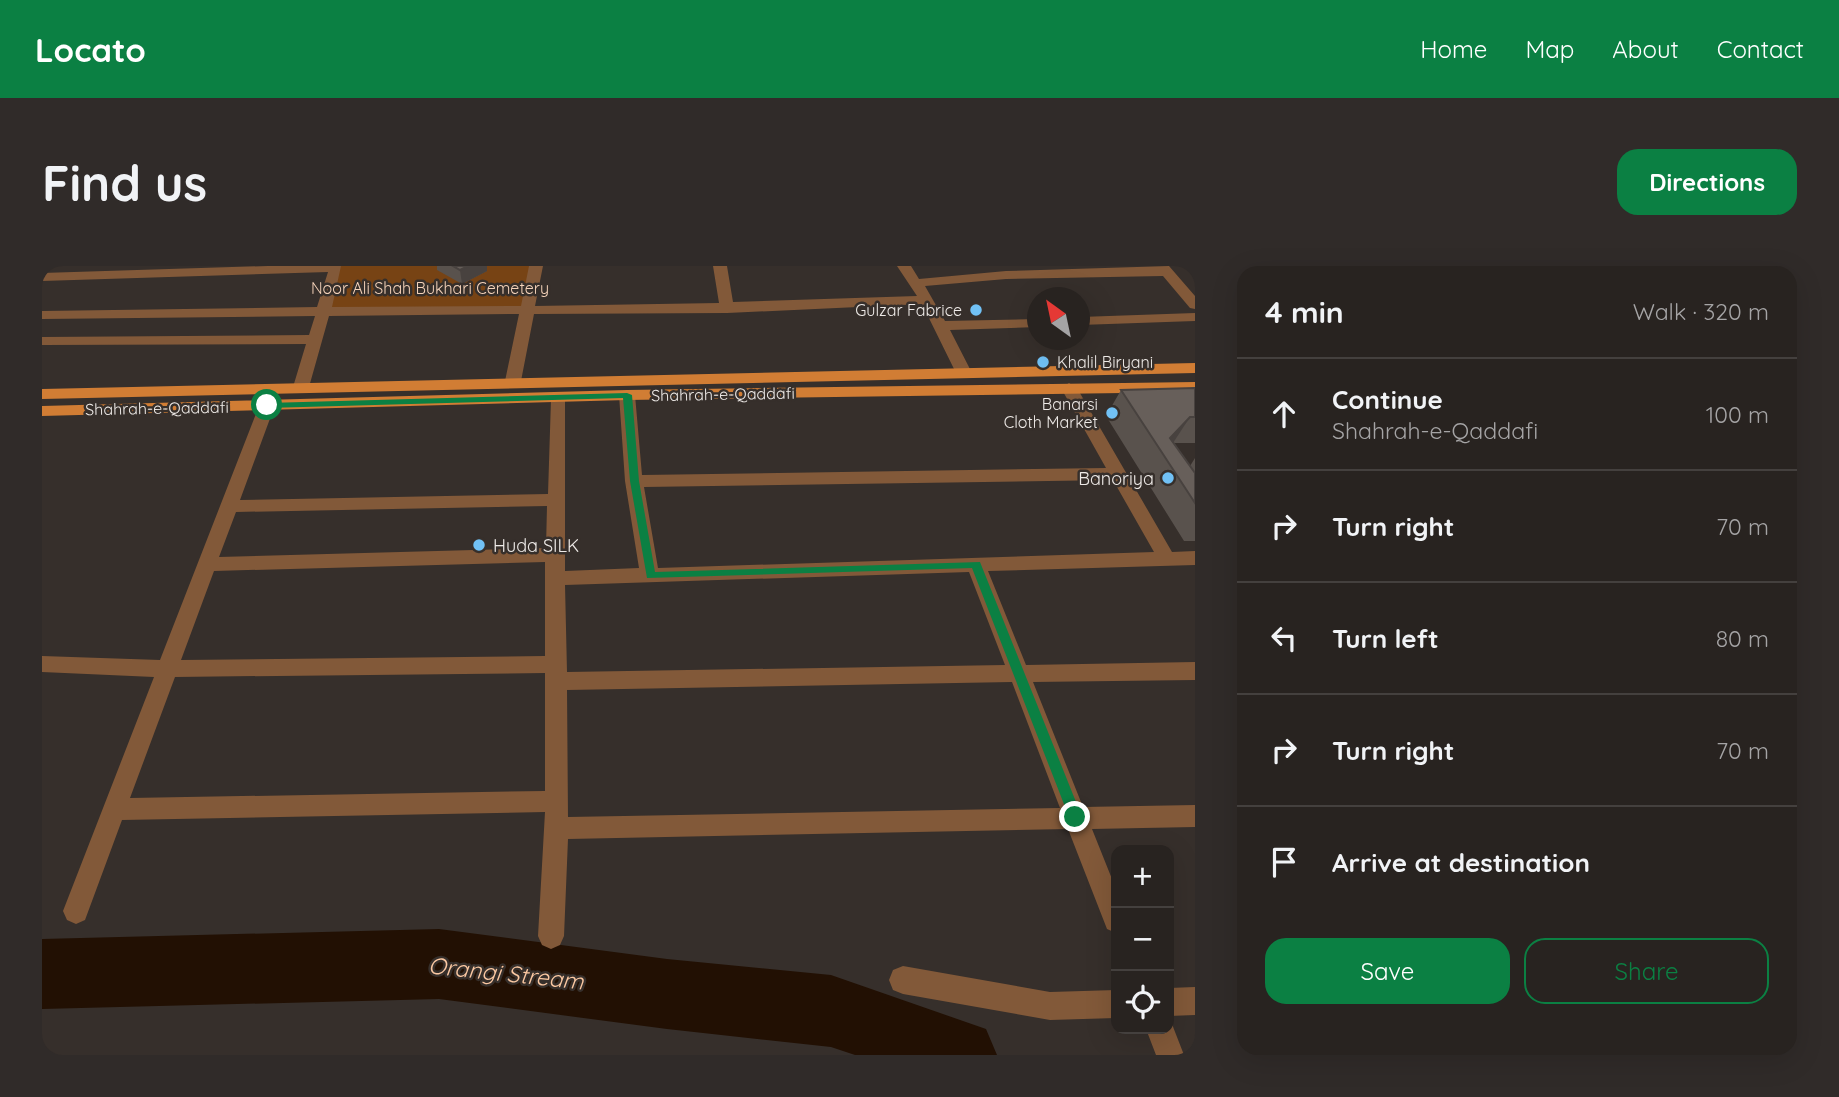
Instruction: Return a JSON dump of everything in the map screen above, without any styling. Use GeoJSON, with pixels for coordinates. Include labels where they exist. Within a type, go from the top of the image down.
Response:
{"type":"FeatureCollection","features":[{"type":"Feature","properties":{"kind":"main road","name":"Shahrah-e-Qaddafi"},"geometry":{"type":"LineString","coordinates":[[42,394],[513,381],[1195,368]]}},
{"type":"Feature","properties":{"kind":"main road","name":"Shahrah-e-Qaddafi"},"geometry":{"type":"LineString","coordinates":[[42,411],[559,399],[627,395],[1195,387]]}},
{"type":"Feature","properties":{"kind":"street"},"geometry":{"type":"LineString","coordinates":[[513,381],[530,309],[536,266]]}},
{"type":"Feature","properties":{"kind":"street"},"geometry":{"type":"LineString","coordinates":[[720,266],[727,309]]}},
{"type":"Feature","properties":{"kind":"street"},"geometry":{"type":"LineString","coordinates":[[904,266],[927,300],[963,371]]}},
{"type":"Feature","properties":{"kind":"street"},"geometry":{"type":"LineString","coordinates":[[42,277],[336,268],[301,387]]}},
{"type":"Feature","properties":{"kind":"street"},"geometry":{"type":"LineString","coordinates":[[916,283],[1002,270],[1165,269],[1195,305]]}},
{"type":"Feature","properties":{"kind":"street"},"geometry":{"type":"LineString","coordinates":[[42,315],[324,310],[727,309],[927,300]]}},
{"type":"Feature","properties":{"kind":"street"},"geometry":{"type":"LineString","coordinates":[[1090,321],[1195,317]]}},
{"type":"Feature","properties":{"kind":"street"},"geometry":{"type":"LineString","coordinates":[[939,326],[1027,323]]}},
{"type":"Feature","properties":{"kind":"street"},"geometry":{"type":"LineString","coordinates":[[42,341],[316,339]]}},
{"type":"Feature","properties":{"kind":"street"},"geometry":{"type":"LineString","coordinates":[[1069,388],[1167,559]]}},
{"type":"Feature","properties":{"kind":"street"},"geometry":{"type":"LineString","coordinates":[[627,395],[634,481],[650,576]]}},
{"type":"Feature","properties":{"kind":"street"},"geometry":{"type":"LineString","coordinates":[[551,936],[557,828],[555,555],[559,399]]}},
{"type":"Feature","properties":{"kind":"street"},"geometry":{"type":"LineString","coordinates":[[76,911],[267,405]]}},
{"type":"Feature","properties":{"kind":"street"},"geometry":{"type":"LineString","coordinates":[[634,481],[1120,474]]}},
{"type":"Feature","properties":{"kind":"street"},"geometry":{"type":"LineString","coordinates":[[228,506],[558,500]]}},
{"type":"Feature","properties":{"kind":"street"},"geometry":{"type":"LineString","coordinates":[[207,564],[555,555]]}},
{"type":"Feature","properties":{"kind":"street"},"geometry":{"type":"LineString","coordinates":[[556,578],[1195,558]]}},
{"type":"Feature","properties":{"kind":"street"},"geometry":{"type":"LineString","coordinates":[[976,565],[1112,908]]}},
{"type":"Feature","properties":{"kind":"street"},"geometry":{"type":"LineString","coordinates":[[42,664],[167,670],[556,673],[1020,675],[1195,671]]}},
{"type":"Feature","properties":{"kind":"street"},"geometry":{"type":"LineString","coordinates":[[114,809],[557,801]]}},
{"type":"Feature","properties":{"kind":"street"},"geometry":{"type":"LineString","coordinates":[[557,828],[1195,816]]}},
{"type":"Feature","properties":{"kind":"street"},"geometry":{"type":"LineString","coordinates":[[903,980],[1050,1006],[1111,1004]]}},
{"type":"Feature","properties":{"kind":"street"},"geometry":{"type":"LineString","coordinates":[[1174,1002],[1195,1001]]}},
{"type":"Feature","properties":{"kind":"street"},"geometry":{"type":"LineString","coordinates":[[1162,1034],[1170,1055]]}},
{"type":"Feature","properties":{"kind":"green space","name":"Noor Ali Shah Bukhari Cemetery"},"geometry":{"type":"Polygon","coordinates":[[[336,266],[535,266],[529,309],[324,310],[336,266]]]}},
{"type":"Feature","properties":{"kind":"building"},"geometry":{"type":"Polygon","coordinates":[[[1195,388],[1195,417],[1190,417],[1170,438],[1195,473],[1195,503],[1121,390],[1195,388]]]}},
{"type":"Feature","properties":{"kind":"waterway","name":"Orangi Stream"},"geometry":{"type":"LineString","coordinates":[[42,974],[439,964],[667,994],[831,1011],[960,1055]]}},
{"type":"Feature","properties":{"kind":"place","name":"Gulzar Fabrice"},"geometry":{"type":"Point","coordinates":[976,310]}},
{"type":"Feature","properties":{"kind":"place","name":"Khalil Biryani"},"geometry":{"type":"Point","coordinates":[1043,362]}},
{"type":"Feature","properties":{"kind":"place","name":"Banarsi Cloth Market"},"geometry":{"type":"Point","coordinates":[1112,413]}},
{"type":"Feature","properties":{"kind":"place","name":"Banoriya"},"geometry":{"type":"Point","coordinates":[1168,478]}},
{"type":"Feature","properties":{"kind":"place","name":"Huda SILK"},"geometry":{"type":"Point","coordinates":[479,545]}},
{"type":"Feature","properties":{"kind":"route"},"geometry":{"type":"LineString","coordinates":[[267,405],[559,399],[627,395],[634,481],[650,576],[976,565],[1075,817]]}}]}
